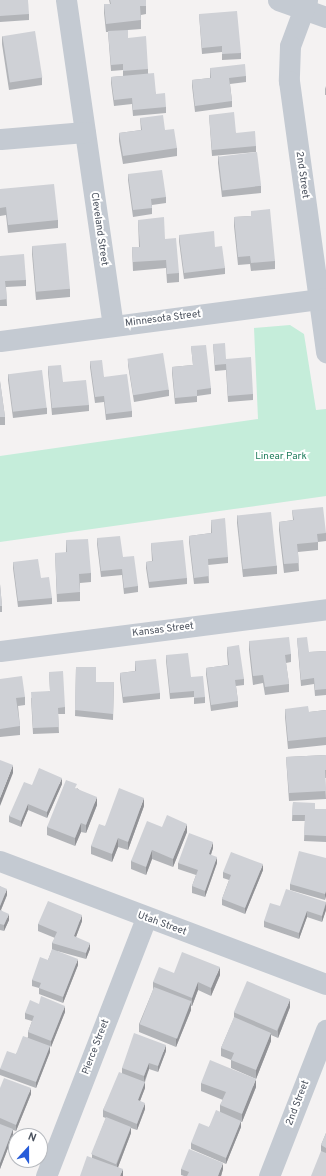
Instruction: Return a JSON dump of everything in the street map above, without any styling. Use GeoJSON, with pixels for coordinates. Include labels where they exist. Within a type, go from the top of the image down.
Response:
{"type":"FeatureCollection","features":[{"type":"Feature","properties":{"kind":"street","name":"Cleveland Street"},"geometry":{"type":"LineString","coordinates":[[66,0],[113,326]]}},
{"type":"Feature","properties":{"kind":"street"},"geometry":{"type":"LineString","coordinates":[[278,0],[306,4],[326,17]]}},
{"type":"Feature","properties":{"kind":"street","name":"2nd Street"},"geometry":{"type":"LineString","coordinates":[[306,4],[290,46],[289,81],[323,299],[326,352]]}},
{"type":"Feature","properties":{"kind":"street"},"geometry":{"type":"LineString","coordinates":[[1,139],[85,132]]}},
{"type":"Feature","properties":{"kind":"street","name":"Minnesota Street"},"geometry":{"type":"LineString","coordinates":[[0,341],[323,299]]}},
{"type":"Feature","properties":{"kind":"street","name":"Kansas Street"},"geometry":{"type":"LineString","coordinates":[[0,651],[326,609]]}},
{"type":"Feature","properties":{"kind":"street","name":"Utah Street"},"geometry":{"type":"LineString","coordinates":[[0,860],[146,918],[326,984]]}},
{"type":"Feature","properties":{"kind":"street","name":"Pierce Street"},"geometry":{"type":"LineString","coordinates":[[46,1176],[146,918]]}},
{"type":"Feature","properties":{"kind":"street","name":"2nd Street"},"geometry":{"type":"LineString","coordinates":[[269,1176],[326,1030]]}},
{"type":"Feature","properties":{"kind":"green space","name":"Linear Park"},"geometry":{"type":"Polygon","coordinates":[[[290,325],[304,334],[316,410],[326,409],[326,496],[0,542],[0,456],[258,419],[254,328],[290,325]]]}},
{"type":"Feature","properties":{"kind":"building"},"geometry":{"type":"Polygon","coordinates":[[[0,0],[28,0],[29,14],[0,16],[0,0]]]}},
{"type":"Feature","properties":{"kind":"building"},"geometry":{"type":"Polygon","coordinates":[[[110,0],[146,0],[146,6],[140,6],[141,20],[106,24],[104,4],[111,4],[110,0]]]}},
{"type":"Feature","properties":{"kind":"building"},"geometry":{"type":"Polygon","coordinates":[[[237,11],[241,53],[222,54],[222,46],[202,48],[199,14],[237,11]]]}},
{"type":"Feature","properties":{"kind":"building"},"geometry":{"type":"Polygon","coordinates":[[[128,30],[128,38],[146,36],[148,69],[123,71],[123,64],[111,65],[108,31],[128,30]]]}},
{"type":"Feature","properties":{"kind":"building"},"geometry":{"type":"Polygon","coordinates":[[[35,31],[42,77],[10,83],[2,36],[35,31]]]}},
{"type":"Feature","properties":{"kind":"building"},"geometry":{"type":"Polygon","coordinates":[[[245,64],[246,76],[229,78],[232,101],[195,106],[192,80],[211,78],[210,68],[245,64]]]}},
{"type":"Feature","properties":{"kind":"building"},"geometry":{"type":"Polygon","coordinates":[[[154,73],[156,94],[165,93],[166,107],[133,110],[132,98],[114,100],[111,77],[154,73]]]}},
{"type":"Feature","properties":{"kind":"building"},"geometry":{"type":"Polygon","coordinates":[[[234,112],[236,133],[255,131],[256,146],[212,150],[209,115],[234,112]]]}},
{"type":"Feature","properties":{"kind":"building"},"geometry":{"type":"Polygon","coordinates":[[[163,115],[165,130],[174,129],[177,148],[123,156],[119,133],[142,130],[140,118],[163,115]]]}},
{"type":"Feature","properties":{"kind":"building"},"geometry":{"type":"Polygon","coordinates":[[[257,152],[261,186],[222,190],[218,157],[257,152]]]}},
{"type":"Feature","properties":{"kind":"building"},"geometry":{"type":"Polygon","coordinates":[[[162,170],[166,197],[151,199],[152,208],[133,210],[128,174],[162,170]]]}},
{"type":"Feature","properties":{"kind":"building"},"geometry":{"type":"Polygon","coordinates":[[[54,184],[58,220],[8,225],[6,207],[0,208],[0,189],[54,184]]]}},
{"type":"Feature","properties":{"kind":"building"},"geometry":{"type":"Polygon","coordinates":[[[270,209],[275,261],[251,263],[250,256],[238,257],[234,217],[251,216],[251,211],[270,209]]]}},
{"type":"Feature","properties":{"kind":"building"},"geometry":{"type":"Polygon","coordinates":[[[164,217],[165,239],[176,238],[179,273],[167,274],[166,260],[133,262],[132,247],[140,247],[138,220],[164,217]]]}},
{"type":"Feature","properties":{"kind":"building"},"geometry":{"type":"Polygon","coordinates":[[[214,231],[215,247],[222,246],[225,268],[184,273],[179,235],[214,231]]]}},
{"type":"Feature","properties":{"kind":"building"},"geometry":{"type":"Polygon","coordinates":[[[66,243],[70,289],[36,292],[32,246],[66,243]]]}},
{"type":"Feature","properties":{"kind":"building"},"geometry":{"type":"Polygon","coordinates":[[[24,254],[26,280],[5,281],[7,299],[0,300],[0,256],[24,254]]]}},
{"type":"Feature","properties":{"kind":"building"},"geometry":{"type":"Polygon","coordinates":[[[225,343],[226,359],[251,357],[253,394],[228,396],[226,364],[215,365],[213,344],[225,343]]]}},
{"type":"Feature","properties":{"kind":"building"},"geometry":{"type":"Polygon","coordinates":[[[206,345],[211,388],[197,390],[197,396],[175,398],[172,367],[193,365],[191,346],[206,345]]]}},
{"type":"Feature","properties":{"kind":"building"},"geometry":{"type":"Polygon","coordinates":[[[163,353],[169,390],[133,395],[127,359],[163,353]]]}},
{"type":"Feature","properties":{"kind":"building"},"geometry":{"type":"Polygon","coordinates":[[[102,360],[104,377],[127,374],[132,411],[106,414],[104,396],[95,397],[90,361],[102,360]]]}},
{"type":"Feature","properties":{"kind":"building"},"geometry":{"type":"Polygon","coordinates":[[[61,365],[63,382],[86,380],[89,405],[52,408],[48,366],[61,365]]]}},
{"type":"Feature","properties":{"kind":"building"},"geometry":{"type":"Polygon","coordinates":[[[42,370],[47,408],[13,412],[8,374],[42,370]]]}},
{"type":"Feature","properties":{"kind":"building"},"geometry":{"type":"Polygon","coordinates":[[[0,381],[5,417],[0,417],[0,381]]]}},
{"type":"Feature","properties":{"kind":"building"},"geometry":{"type":"Polygon","coordinates":[[[323,507],[326,533],[317,534],[318,542],[297,544],[299,563],[284,564],[279,522],[294,520],[292,510],[323,507]]]}},
{"type":"Feature","properties":{"kind":"building"},"geometry":{"type":"Polygon","coordinates":[[[271,512],[277,566],[243,569],[237,516],[271,512]]]}},
{"type":"Feature","properties":{"kind":"building"},"geometry":{"type":"Polygon","coordinates":[[[225,518],[228,557],[208,559],[209,576],[194,578],[189,536],[212,533],[211,520],[225,518]]]}},
{"type":"Feature","properties":{"kind":"building"},"geometry":{"type":"Polygon","coordinates":[[[120,536],[123,557],[134,556],[138,586],[124,588],[122,569],[101,571],[97,538],[120,536]]]}},
{"type":"Feature","properties":{"kind":"building"},"geometry":{"type":"Polygon","coordinates":[[[88,539],[91,573],[79,574],[80,592],[57,594],[55,553],[67,552],[66,540],[88,539]]]}},
{"type":"Feature","properties":{"kind":"building"},"geometry":{"type":"Polygon","coordinates":[[[183,540],[187,578],[149,582],[146,562],[153,561],[151,543],[183,540]]]}},
{"type":"Feature","properties":{"kind":"building"},"geometry":{"type":"Polygon","coordinates":[[[38,559],[41,578],[49,577],[52,598],[18,601],[13,562],[38,559]]]}},
{"type":"Feature","properties":{"kind":"building"},"geometry":{"type":"Polygon","coordinates":[[[0,584],[2,606],[0,606],[0,584]]]}},
{"type":"Feature","properties":{"kind":"building"},"geometry":{"type":"Polygon","coordinates":[[[289,637],[291,654],[285,655],[289,684],[265,687],[263,675],[253,676],[249,641],[289,637]]]}},
{"type":"Feature","properties":{"kind":"building"},"geometry":{"type":"Polygon","coordinates":[[[307,637],[309,652],[326,651],[326,689],[315,690],[314,678],[301,680],[297,638],[307,637]]]}},
{"type":"Feature","properties":{"kind":"building"},"geometry":{"type":"Polygon","coordinates":[[[239,645],[244,679],[235,680],[238,701],[211,705],[206,668],[229,665],[227,647],[239,645]]]}},
{"type":"Feature","properties":{"kind":"building"},"geometry":{"type":"Polygon","coordinates":[[[188,653],[191,677],[203,676],[205,697],[194,698],[194,691],[170,693],[166,655],[188,653]]]}},
{"type":"Feature","properties":{"kind":"building"},"geometry":{"type":"Polygon","coordinates":[[[156,659],[160,693],[123,697],[120,673],[136,671],[135,661],[156,659]]]}},
{"type":"Feature","properties":{"kind":"building"},"geometry":{"type":"Polygon","coordinates":[[[76,667],[96,667],[96,682],[114,682],[113,714],[75,710],[76,667]]]}},
{"type":"Feature","properties":{"kind":"building"},"geometry":{"type":"Polygon","coordinates":[[[63,671],[65,707],[58,708],[59,727],[33,728],[31,692],[50,691],[49,672],[63,671]]]}},
{"type":"Feature","properties":{"kind":"building"},"geometry":{"type":"Polygon","coordinates":[[[22,676],[25,697],[16,698],[20,726],[0,729],[0,679],[22,676]]]}},
{"type":"Feature","properties":{"kind":"building"},"geometry":{"type":"Polygon","coordinates":[[[308,706],[309,712],[326,710],[326,737],[288,741],[285,709],[308,706]]]}},
{"type":"Feature","properties":{"kind":"building"},"geometry":{"type":"Polygon","coordinates":[[[326,755],[326,791],[289,793],[286,757],[326,755]]]}},
{"type":"Feature","properties":{"kind":"building"},"geometry":{"type":"Polygon","coordinates":[[[0,760],[13,765],[0,798],[0,760]]]}},
{"type":"Feature","properties":{"kind":"building"},"geometry":{"type":"Polygon","coordinates":[[[39,768],[62,778],[47,812],[28,804],[21,821],[9,816],[24,782],[32,785],[39,768]]]}},
{"type":"Feature","properties":{"kind":"building"},"geometry":{"type":"Polygon","coordinates":[[[66,780],[77,784],[75,788],[97,797],[86,825],[81,823],[75,838],[47,827],[66,780]]]}},
{"type":"Feature","properties":{"kind":"building"},"geometry":{"type":"Polygon","coordinates":[[[119,788],[144,798],[128,842],[118,838],[112,854],[91,846],[99,824],[105,826],[119,788]]]}},
{"type":"Feature","properties":{"kind":"building"},"geometry":{"type":"Polygon","coordinates":[[[293,802],[315,803],[315,809],[326,809],[326,836],[304,835],[305,815],[292,815],[293,802]]]}},
{"type":"Feature","properties":{"kind":"building"},"geometry":{"type":"Polygon","coordinates":[[[167,815],[187,824],[173,859],[152,850],[146,867],[131,861],[147,821],[162,827],[167,815]]]}},
{"type":"Feature","properties":{"kind":"building"},"geometry":{"type":"Polygon","coordinates":[[[189,833],[213,842],[209,854],[217,857],[205,891],[192,886],[198,870],[178,863],[189,833]]]}},
{"type":"Feature","properties":{"kind":"building"},"geometry":{"type":"Polygon","coordinates":[[[299,851],[326,858],[325,894],[290,884],[299,851]]]}},
{"type":"Feature","properties":{"kind":"building"},"geometry":{"type":"Polygon","coordinates":[[[231,852],[263,864],[245,908],[222,899],[231,875],[223,872],[231,852]]]}},
{"type":"Feature","properties":{"kind":"building"},"geometry":{"type":"Polygon","coordinates":[[[0,886],[7,889],[0,906],[0,886]]]}},
{"type":"Feature","properties":{"kind":"building"},"geometry":{"type":"Polygon","coordinates":[[[286,889],[326,902],[322,916],[307,911],[299,933],[264,921],[270,903],[280,906],[286,889]]]}},
{"type":"Feature","properties":{"kind":"building"},"geometry":{"type":"Polygon","coordinates":[[[48,901],[82,915],[74,936],[90,943],[86,953],[52,943],[57,932],[38,924],[48,901]]]}},
{"type":"Feature","properties":{"kind":"building"},"geometry":{"type":"Polygon","coordinates":[[[0,910],[9,914],[4,925],[0,924],[0,910]]]}},
{"type":"Feature","properties":{"kind":"building"},"geometry":{"type":"Polygon","coordinates":[[[52,949],[78,959],[63,997],[39,988],[41,983],[32,980],[40,957],[48,960],[52,949]]]}},
{"type":"Feature","properties":{"kind":"building"},"geometry":{"type":"Polygon","coordinates":[[[182,952],[220,967],[211,988],[198,982],[192,998],[153,982],[159,967],[174,973],[182,952]]]}},
{"type":"Feature","properties":{"kind":"building"},"geometry":{"type":"Polygon","coordinates":[[[247,981],[290,999],[277,1031],[234,1012],[247,981]]]}},
{"type":"Feature","properties":{"kind":"building"},"geometry":{"type":"Polygon","coordinates":[[[154,987],[191,1001],[177,1039],[140,1024],[154,987]]]}},
{"type":"Feature","properties":{"kind":"building"},"geometry":{"type":"Polygon","coordinates":[[[41,996],[65,1006],[51,1041],[28,1032],[34,1016],[25,1013],[30,1000],[39,1004],[41,996]]]}},
{"type":"Feature","properties":{"kind":"building"},"geometry":{"type":"Polygon","coordinates":[[[234,1017],[271,1033],[256,1070],[231,1060],[234,1053],[221,1048],[234,1017]]]}},
{"type":"Feature","properties":{"kind":"building"},"geometry":{"type":"Polygon","coordinates":[[[134,1033],[166,1045],[158,1066],[149,1063],[144,1076],[122,1068],[134,1033]]]}},
{"type":"Feature","properties":{"kind":"building"},"geometry":{"type":"Polygon","coordinates":[[[23,1036],[50,1046],[36,1082],[0,1069],[7,1051],[16,1054],[23,1036]]]}},
{"type":"Feature","properties":{"kind":"building"},"geometry":{"type":"Polygon","coordinates":[[[210,1060],[256,1079],[242,1114],[220,1105],[226,1092],[201,1083],[210,1060]]]}},
{"type":"Feature","properties":{"kind":"building"},"geometry":{"type":"Polygon","coordinates":[[[119,1072],[145,1082],[138,1100],[145,1103],[137,1124],[103,1110],[119,1072]]]}},
{"type":"Feature","properties":{"kind":"building"},"geometry":{"type":"Polygon","coordinates":[[[4,1078],[31,1088],[16,1125],[0,1118],[0,1088],[4,1078]]]}},
{"type":"Feature","properties":{"kind":"building"},"geometry":{"type":"Polygon","coordinates":[[[216,1110],[241,1121],[226,1158],[191,1143],[199,1123],[209,1127],[216,1110]]]}},
{"type":"Feature","properties":{"kind":"building"},"geometry":{"type":"Polygon","coordinates":[[[106,1117],[131,1127],[116,1164],[91,1154],[106,1117]]]}},
{"type":"Feature","properties":{"kind":"building"},"geometry":{"type":"Polygon","coordinates":[[[0,1124],[10,1128],[8,1128],[8,1142],[0,1163],[0,1124]]]}},
{"type":"Feature","properties":{"kind":"building"},"geometry":{"type":"Polygon","coordinates":[[[326,1133],[326,1148],[321,1145],[326,1133]]]}},
{"type":"Feature","properties":{"kind":"building"},"geometry":{"type":"Polygon","coordinates":[[[189,1149],[223,1163],[218,1176],[187,1176],[189,1172],[181,1169],[189,1149]]]}},
{"type":"Feature","properties":{"kind":"building"},"geometry":{"type":"Polygon","coordinates":[[[321,1151],[326,1153],[326,1176],[311,1176],[321,1151]]]}},
{"type":"Feature","properties":{"kind":"building"},"geometry":{"type":"Polygon","coordinates":[[[87,1156],[123,1169],[120,1176],[80,1176],[87,1156]]]}}]}
